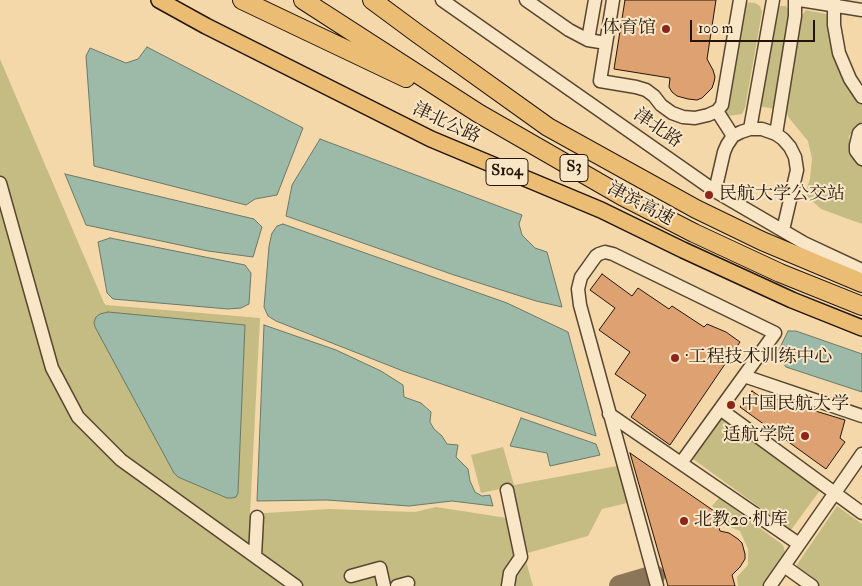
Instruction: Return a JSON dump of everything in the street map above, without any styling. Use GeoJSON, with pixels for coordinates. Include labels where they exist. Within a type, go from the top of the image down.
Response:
{"type":"FeatureCollection","features":[{"type":"Feature","properties":{"kind":"highway"},"geometry":{"type":"LineString","coordinates":[[242,0],[478,113]]}},
{"type":"Feature","properties":{"kind":"highway","name":"津滨高速"},"geometry":{"type":"LineString","coordinates":[[302,0],[478,113],[622,196],[694,233],[780,273],[862,306]]}},
{"type":"Feature","properties":{"kind":"highway","name":"津滨高速"},"geometry":{"type":"LineString","coordinates":[[372,0],[548,127],[696,209],[762,242],[862,283]]}},
{"type":"Feature","properties":{"kind":"highway"},"geometry":{"type":"LineString","coordinates":[[392,0],[475,75]]}},
{"type":"Feature","properties":{"kind":"main road","name":"津北公路"},"geometry":{"type":"LineString","coordinates":[[159,0],[206,26],[431,139],[601,210],[792,300],[862,328]]}},
{"type":"Feature","properties":{"kind":"main road","name":"津北公路"},"geometry":{"type":"LineString","coordinates":[[169,0],[201,18],[432,134],[608,208],[793,296],[862,323]]}},
{"type":"Feature","properties":{"kind":"street","name":"津北路"},"geometry":{"type":"LineString","coordinates":[[442,0],[715,191],[804,242],[862,270]]}},
{"type":"Feature","properties":{"kind":"street"},"geometry":{"type":"LineString","coordinates":[[526,0],[569,30],[588,40],[606,43]]}},
{"type":"Feature","properties":{"kind":"street"},"geometry":{"type":"LineString","coordinates":[[588,40],[595,0]]}},
{"type":"Feature","properties":{"kind":"street"},"geometry":{"type":"LineString","coordinates":[[613,0],[600,81],[646,90],[672,113],[683,117],[696,118],[717,111],[722,105],[740,0]]}},
{"type":"Feature","properties":{"kind":"street"},"geometry":{"type":"LineString","coordinates":[[750,129],[773,0]]}},
{"type":"Feature","properties":{"kind":"street"},"geometry":{"type":"LineString","coordinates":[[776,134],[795,16],[795,0]]}},
{"type":"Feature","properties":{"kind":"street"},"geometry":{"type":"LineString","coordinates":[[800,0],[834,3],[862,10]]}},
{"type":"Feature","properties":{"kind":"street"},"geometry":{"type":"LineString","coordinates":[[834,3],[834,25],[840,53],[850,79],[862,97]]}},
{"type":"Feature","properties":{"kind":"street"},"geometry":{"type":"LineString","coordinates":[[717,111],[733,136]]}},
{"type":"Feature","properties":{"kind":"street"},"geometry":{"type":"LineString","coordinates":[[715,191],[724,152],[733,136],[750,129],[762,129],[776,134],[784,139],[790,147],[795,156],[797,170],[783,230]]}},
{"type":"Feature","properties":{"kind":"street"},"geometry":{"type":"LineString","coordinates":[[862,130],[859,133],[856,151],[862,159]]}},
{"type":"Feature","properties":{"kind":"street"},"geometry":{"type":"LineString","coordinates":[[0,183],[52,368],[78,417],[121,460],[296,586]]}},
{"type":"Feature","properties":{"kind":"street"},"geometry":{"type":"LineString","coordinates":[[657,586],[580,305],[578,289],[581,277],[596,256],[604,252],[613,254],[775,333],[680,463]]}},
{"type":"Feature","properties":{"kind":"street"},"geometry":{"type":"LineString","coordinates":[[744,376],[862,416]]}},
{"type":"Feature","properties":{"kind":"street"},"geometry":{"type":"LineString","coordinates":[[720,409],[862,513]]}},
{"type":"Feature","properties":{"kind":"street"},"geometry":{"type":"LineString","coordinates":[[609,414],[799,544]]}},
{"type":"Feature","properties":{"kind":"street"},"geometry":{"type":"LineString","coordinates":[[770,586],[862,454]]}},
{"type":"Feature","properties":{"kind":"street"},"geometry":{"type":"LineString","coordinates":[[508,490],[521,558],[510,573],[508,586]]}},
{"type":"Feature","properties":{"kind":"street"},"geometry":{"type":"LineString","coordinates":[[255,556],[257,517]]}},
{"type":"Feature","properties":{"kind":"street"},"geometry":{"type":"LineString","coordinates":[[784,566],[812,586]]}},
{"type":"Feature","properties":{"kind":"street"},"geometry":{"type":"LineString","coordinates":[[351,576],[380,568],[384,586]]}},
{"type":"Feature","properties":{"kind":"shaded area"},"geometry":{"type":"Polygon","coordinates":[[[744,2],[755,3],[760,6],[762,12],[745,108],[742,114],[728,116],[725,110],[744,2]]]}},
{"type":"Feature","properties":{"kind":"shaded area"},"geometry":{"type":"Polygon","coordinates":[[[786,6],[790,16],[775,109],[758,106],[775,8],[786,6]]]}},
{"type":"Feature","properties":{"kind":"shaded area"},"geometry":{"type":"Polygon","coordinates":[[[806,10],[826,14],[829,19],[847,82],[862,104],[862,121],[849,136],[850,150],[862,165],[862,224],[821,209],[805,194],[810,179],[812,159],[808,141],[789,118],[785,110],[801,17],[806,10]]]}},
{"type":"Feature","properties":{"kind":"shaded area"},"geometry":{"type":"Polygon","coordinates":[[[147,47],[303,128],[277,195],[255,199],[246,205],[94,166],[86,56],[90,48],[126,63],[138,59],[147,47]]]}},
{"type":"Feature","properties":{"kind":"shaded area"},"geometry":{"type":"Polygon","coordinates":[[[0,59],[106,305],[260,318],[250,514],[329,509],[415,512],[436,507],[507,518],[500,489],[481,493],[471,455],[503,447],[514,485],[617,466],[627,503],[602,509],[588,536],[524,554],[533,586],[0,586],[0,59]]]}},
{"type":"Feature","properties":{"kind":"shaded area"},"geometry":{"type":"Polygon","coordinates":[[[320,139],[522,215],[519,224],[522,235],[535,248],[547,252],[562,307],[536,301],[454,275],[286,216],[292,185],[320,139]]]}},
{"type":"Feature","properties":{"kind":"shaded area"},"geometry":{"type":"Polygon","coordinates":[[[65,174],[254,219],[262,227],[253,257],[208,251],[86,225],[65,174]]]}},
{"type":"Feature","properties":{"kind":"shaded area"},"geometry":{"type":"Polygon","coordinates":[[[283,224],[507,303],[568,332],[596,436],[403,371],[276,321],[268,316],[264,307],[269,246],[272,233],[277,226],[283,224]]]}},
{"type":"Feature","properties":{"kind":"shaded area"},"geometry":{"type":"Polygon","coordinates":[[[110,238],[245,265],[251,273],[249,304],[241,308],[228,309],[113,299],[107,293],[98,242],[110,238]]]}},
{"type":"Feature","properties":{"kind":"shaded area"},"geometry":{"type":"Polygon","coordinates":[[[108,312],[245,325],[238,493],[236,497],[227,498],[178,477],[174,473],[95,327],[96,317],[108,312]]]}},
{"type":"Feature","properties":{"kind":"shaded area"},"geometry":{"type":"Polygon","coordinates":[[[264,325],[336,350],[381,371],[403,385],[404,397],[421,403],[431,412],[430,422],[447,444],[458,445],[456,457],[468,469],[470,481],[475,492],[482,496],[490,495],[493,506],[452,501],[409,506],[327,500],[257,501],[264,325]]]}},
{"type":"Feature","properties":{"kind":"shaded area"},"geometry":{"type":"Polygon","coordinates":[[[788,331],[796,331],[862,354],[862,392],[786,367],[781,360],[775,358],[788,331]]]}},
{"type":"Feature","properties":{"kind":"shaded area"},"geometry":{"type":"Polygon","coordinates":[[[521,418],[596,444],[600,455],[550,466],[547,453],[510,446],[521,418]]]}},
{"type":"Feature","properties":{"kind":"shaded area"},"geometry":{"type":"Polygon","coordinates":[[[722,418],[821,489],[791,530],[693,459],[722,418]]]}},
{"type":"Feature","properties":{"kind":"shaded area"},"geometry":{"type":"Polygon","coordinates":[[[719,498],[783,545],[786,556],[765,586],[738,586],[737,577],[748,565],[748,549],[740,531],[721,523],[717,510],[712,506],[719,498]]]}},
{"type":"Feature","properties":{"kind":"shaded area"},"geometry":{"type":"Polygon","coordinates":[[[837,506],[862,524],[862,586],[819,586],[794,569],[837,506]]]}},
{"type":"Feature","properties":{"kind":"building","name":"体育馆"},"geometry":{"type":"Polygon","coordinates":[[[625,0],[716,0],[707,59],[715,77],[712,88],[702,98],[697,100],[677,96],[669,87],[670,78],[614,69],[625,0]]]}},
{"type":"Feature","properties":{"kind":"building"},"geometry":{"type":"Polygon","coordinates":[[[602,274],[632,296],[638,288],[669,309],[672,306],[704,327],[707,324],[726,332],[740,342],[670,445],[631,417],[646,395],[615,374],[630,352],[599,330],[615,308],[590,290],[602,274]]]}},
{"type":"Feature","properties":{"kind":"building"},"geometry":{"type":"Polygon","coordinates":[[[752,391],[765,400],[766,396],[845,420],[840,438],[845,442],[826,469],[740,407],[752,391]]]}},
{"type":"Feature","properties":{"kind":"building","name":"北教20·机库"},"geometry":{"type":"Polygon","coordinates":[[[630,453],[714,511],[720,531],[729,533],[742,543],[745,559],[732,575],[735,586],[668,586],[630,453]]]}},
{"type":"Feature","properties":{"kind":"taxiway"},"geometry":{"type":"LineString","coordinates":[[620,586],[654,576]]}},
{"type":"Feature","properties":{"kind":"place","name":"体育馆"},"geometry":{"type":"Point","coordinates":[666,29]}},
{"type":"Feature","properties":{"kind":"place","name":"民航大学公交站"},"geometry":{"type":"Point","coordinates":[709,195]}},
{"type":"Feature","properties":{"kind":"place","name":"·工程技术训练中心"},"geometry":{"type":"Point","coordinates":[675,358]}},
{"type":"Feature","properties":{"kind":"place","name":"中国民航大学"},"geometry":{"type":"Point","coordinates":[731,405]}},
{"type":"Feature","properties":{"kind":"place","name":"适航学院"},"geometry":{"type":"Point","coordinates":[805,436]}},
{"type":"Feature","properties":{"kind":"place","name":"北教20·机库"},"geometry":{"type":"Point","coordinates":[684,521]}}]}
